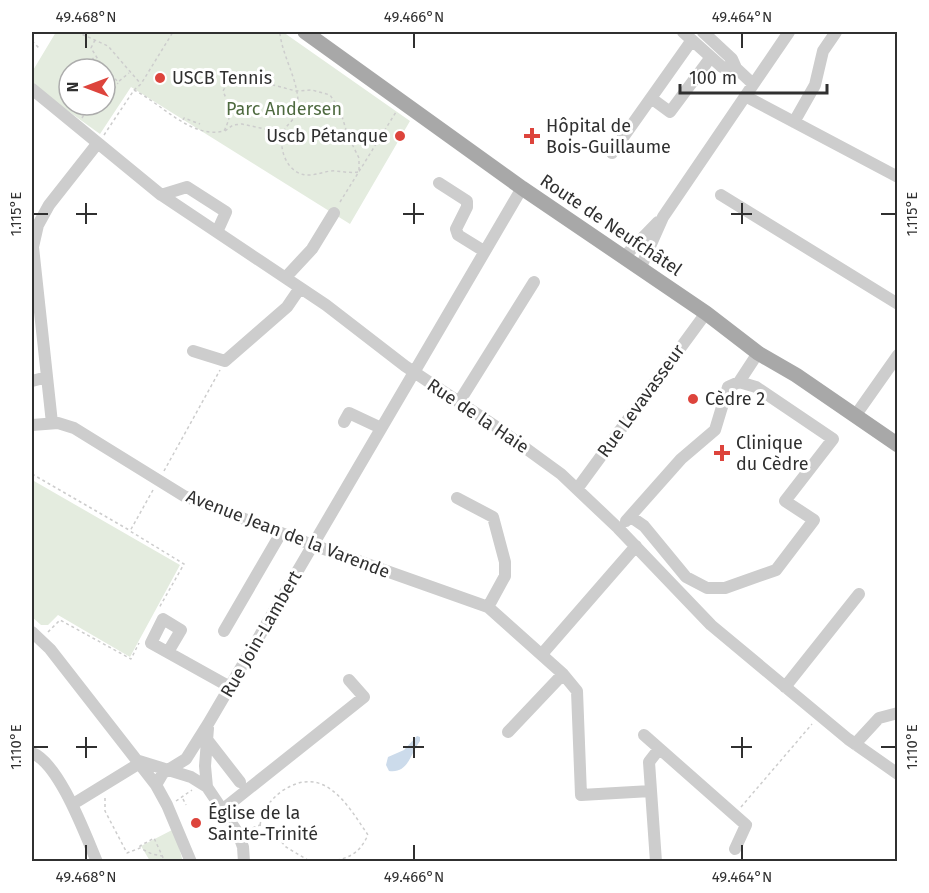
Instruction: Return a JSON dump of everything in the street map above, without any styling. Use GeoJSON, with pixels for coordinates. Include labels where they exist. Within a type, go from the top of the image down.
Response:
{"type":"FeatureCollection","features":[{"type":"Feature","properties":{"kind":"main road","name":"Route de Neufchâtel"},"geometry":{"type":"LineString","coordinates":[[305,32],[522,188],[705,313],[758,353],[796,375],[897,445]]}},
{"type":"Feature","properties":{"kind":"street"},"geometry":{"type":"LineString","coordinates":[[704,32],[732,59],[736,68],[753,84]]}},
{"type":"Feature","properties":{"kind":"street"},"geometry":{"type":"LineString","coordinates":[[623,258],[663,217],[789,32]]}},
{"type":"Feature","properties":{"kind":"street"},"geometry":{"type":"LineString","coordinates":[[794,122],[815,85],[823,51],[836,32]]}},
{"type":"Feature","properties":{"kind":"street"},"geometry":{"type":"LineString","coordinates":[[612,153],[673,71],[687,36],[722,67],[736,68]]}},
{"type":"Feature","properties":{"kind":"street"},"geometry":{"type":"LineString","coordinates":[[651,98],[670,112],[689,83],[711,57]]}},
{"type":"Feature","properties":{"kind":"street","name":"Rue de la Haie"},"geometry":{"type":"LineString","coordinates":[[32,89],[161,195],[286,278],[414,372],[561,474],[636,546],[711,625],[855,744],[897,774]]}},
{"type":"Feature","properties":{"kind":"street"},"geometry":{"type":"LineString","coordinates":[[745,96],[897,177]]}},
{"type":"Feature","properties":{"kind":"street"},"geometry":{"type":"LineString","coordinates":[[52,423],[32,247],[38,225],[49,205],[97,144]]}},
{"type":"Feature","properties":{"kind":"street"},"geometry":{"type":"LineString","coordinates":[[439,183],[467,201],[467,207],[456,229],[458,235],[484,251]]}},
{"type":"Feature","properties":{"kind":"street"},"geometry":{"type":"LineString","coordinates":[[161,195],[187,187],[226,212],[217,232]]}},
{"type":"Feature","properties":{"kind":"street","name":"Rue Join-Lambert"},"geometry":{"type":"LineString","coordinates":[[156,784],[159,776],[186,759],[204,737],[208,724],[522,188]]}},
{"type":"Feature","properties":{"kind":"street"},"geometry":{"type":"LineString","coordinates":[[721,195],[897,304]]}},
{"type":"Feature","properties":{"kind":"street"},"geometry":{"type":"LineString","coordinates":[[286,278],[312,249],[334,213]]}},
{"type":"Feature","properties":{"kind":"street"},"geometry":{"type":"LineString","coordinates":[[640,269],[663,217]]}},
{"type":"Feature","properties":{"kind":"street"},"geometry":{"type":"LineString","coordinates":[[459,402],[534,282]]}},
{"type":"Feature","properties":{"kind":"street"},"geometry":{"type":"LineString","coordinates":[[193,351],[225,361],[287,307],[300,288]]}},
{"type":"Feature","properties":{"kind":"street","name":"Rue Levavasseur"},"geometry":{"type":"LineString","coordinates":[[577,489],[705,313]]}},
{"type":"Feature","properties":{"kind":"street"},"geometry":{"type":"LineString","coordinates":[[618,528],[631,517],[681,459],[715,430],[728,387],[739,382],[758,353]]}},
{"type":"Feature","properties":{"kind":"street"},"geometry":{"type":"LineString","coordinates":[[855,416],[897,355]]}},
{"type":"Feature","properties":{"kind":"street"},"geometry":{"type":"LineString","coordinates":[[32,381],[47,377]]}},
{"type":"Feature","properties":{"kind":"street"},"geometry":{"type":"LineString","coordinates":[[631,517],[644,526],[686,578],[707,588],[725,588],[776,570],[814,520],[785,501],[833,440],[756,387],[739,382]]}},
{"type":"Feature","properties":{"kind":"street"},"geometry":{"type":"LineString","coordinates":[[344,422],[350,413],[381,428]]}},
{"type":"Feature","properties":{"kind":"street","name":"Avenue Jean de la Varende"},"geometry":{"type":"LineString","coordinates":[[32,426],[52,423],[74,428],[184,496],[488,607],[542,654],[577,691],[581,795],[651,791]]}},
{"type":"Feature","properties":{"kind":"street"},"geometry":{"type":"LineString","coordinates":[[458,498],[492,517],[505,562],[505,576],[488,607]]}},
{"type":"Feature","properties":{"kind":"street"},"geometry":{"type":"LineString","coordinates":[[224,631],[281,532]]}},
{"type":"Feature","properties":{"kind":"street"},"geometry":{"type":"LineString","coordinates":[[542,654],[636,546]]}},
{"type":"Feature","properties":{"kind":"street"},"geometry":{"type":"LineString","coordinates":[[785,687],[859,594]]}},
{"type":"Feature","properties":{"kind":"street"},"geometry":{"type":"LineString","coordinates":[[36,636],[156,784],[191,861]]}},
{"type":"Feature","properties":{"kind":"street"},"geometry":{"type":"LineString","coordinates":[[168,652],[230,687]]}},
{"type":"Feature","properties":{"kind":"street"},"geometry":{"type":"LineString","coordinates":[[508,732],[563,674]]}},
{"type":"Feature","properties":{"kind":"street"},"geometry":{"type":"LineString","coordinates":[[222,810],[364,697],[349,680]]}},
{"type":"Feature","properties":{"kind":"street"},"geometry":{"type":"LineString","coordinates":[[855,744],[879,718],[897,713]]}},
{"type":"Feature","properties":{"kind":"street"},"geometry":{"type":"LineString","coordinates":[[644,735],[746,825],[735,849]]}},
{"type":"Feature","properties":{"kind":"street"},"geometry":{"type":"LineString","coordinates":[[202,784],[204,737]]}},
{"type":"Feature","properties":{"kind":"street"},"geometry":{"type":"LineString","coordinates":[[204,737],[240,782]]}},
{"type":"Feature","properties":{"kind":"street"},"geometry":{"type":"LineString","coordinates":[[656,861],[650,762],[659,749]]}},
{"type":"Feature","properties":{"kind":"street"},"geometry":{"type":"LineString","coordinates":[[32,753],[38,763],[52,769],[97,861]]}},
{"type":"Feature","properties":{"kind":"street"},"geometry":{"type":"LineString","coordinates":[[78,801],[140,762],[168,770],[202,784],[238,833],[243,847],[244,861]]}},
{"type":"Feature","properties":{"kind":"path"},"geometry":{"type":"LineString","coordinates":[[77,32],[108,46],[141,84]]}},
{"type":"Feature","properties":{"kind":"path"},"geometry":{"type":"LineString","coordinates":[[97,144],[134,90],[141,84],[173,32]]}},
{"type":"Feature","properties":{"kind":"path"},"geometry":{"type":"LineString","coordinates":[[277,32],[280,34],[296,91],[297,117],[283,133],[282,154],[294,171],[307,176],[336,171],[346,174],[359,172]]}},
{"type":"Feature","properties":{"kind":"path"},"geometry":{"type":"LineString","coordinates":[[95,39],[91,48],[95,55]]}},
{"type":"Feature","properties":{"kind":"path"},"geometry":{"type":"LineString","coordinates":[[32,41],[39,48]]}},
{"type":"Feature","properties":{"kind":"path"},"geometry":{"type":"LineString","coordinates":[[118,82],[130,72]]}},
{"type":"Feature","properties":{"kind":"path"},"geometry":{"type":"LineString","coordinates":[[225,131],[231,113],[223,91],[227,84],[236,82],[253,86],[269,84],[296,91],[312,90],[330,95],[340,110],[348,136],[359,158],[359,172]]}},
{"type":"Feature","properties":{"kind":"path"},"geometry":{"type":"LineString","coordinates":[[134,90],[182,121],[212,134],[242,124],[283,133]]}},
{"type":"Feature","properties":{"kind":"path"},"geometry":{"type":"LineString","coordinates":[[334,213],[402,101]]}},
{"type":"Feature","properties":{"kind":"path"},"geometry":{"type":"LineString","coordinates":[[182,121],[184,118],[200,124]]}},
{"type":"Feature","properties":{"kind":"path"},"geometry":{"type":"LineString","coordinates":[[130,531],[225,361]]}},
{"type":"Feature","properties":{"kind":"path"},"geometry":{"type":"LineString","coordinates":[[32,474],[184,564],[157,611]]}},
{"type":"Feature","properties":{"kind":"path"},"geometry":{"type":"LineString","coordinates":[[36,636],[60,620],[131,658],[141,640]]}},
{"type":"Feature","properties":{"kind":"path"},"geometry":{"type":"LineString","coordinates":[[735,815],[820,715]]}},
{"type":"Feature","properties":{"kind":"path"},"geometry":{"type":"LineString","coordinates":[[312,861],[286,847],[271,830],[260,825],[266,806],[275,796],[309,780],[328,786],[349,806],[368,835],[362,847],[346,859],[325,861]]}},
{"type":"Feature","properties":{"kind":"path"},"geometry":{"type":"LineString","coordinates":[[167,805],[202,784]]}},
{"type":"Feature","properties":{"kind":"path"},"geometry":{"type":"LineString","coordinates":[[101,788],[105,796],[105,811],[127,853],[140,848],[154,838],[165,861]]}},
{"type":"Feature","properties":{"kind":"path"},"geometry":{"type":"LineString","coordinates":[[182,798],[186,805]]}},
{"type":"Feature","properties":{"kind":"path"},"geometry":{"type":"LineString","coordinates":[[140,848],[162,856]]}},
{"type":"Feature","properties":{"kind":"green space","name":"Parc Andersen"},"geometry":{"type":"Polygon","coordinates":[[[56,32],[283,32],[410,121],[350,224],[131,87],[117,108],[117,57],[57,57],[57,103],[32,85],[32,72],[56,32]]]}},
{"type":"Feature","properties":{"kind":"green space","name":"Parc Andersen"},"geometry":{"type":"Polygon","coordinates":[[[76,117],[111,117],[100,134],[76,117]]]}},
{"type":"Feature","properties":{"kind":"green space"},"geometry":{"type":"Polygon","coordinates":[[[34,481],[180,565],[130,657],[58,615],[48,625],[41,625],[32,617],[32,486],[34,481]]]}},
{"type":"Feature","properties":{"kind":"green space"},"geometry":{"type":"Polygon","coordinates":[[[174,829],[183,862],[150,861],[141,846],[174,829]]]}},
{"type":"Feature","properties":{"kind":"water"},"geometry":{"type":"Polygon","coordinates":[[[417,736],[420,737],[420,741],[405,766],[389,771],[386,765],[388,757],[404,750],[417,736]]]}},
{"type":"Feature","properties":{"kind":"place","name":"USCB Tennis"},"geometry":{"type":"Point","coordinates":[160,78]}},
{"type":"Feature","properties":{"kind":"place","name":"Uscb Pétanque"},"geometry":{"type":"Point","coordinates":[400,136]}},
{"type":"Feature","properties":{"kind":"place","name":"Hôpital de Bois-Guillaume"},"geometry":{"type":"Point","coordinates":[532,136]}},
{"type":"Feature","properties":{"kind":"place","name":"Cèdre 2"},"geometry":{"type":"Point","coordinates":[693,399]}},
{"type":"Feature","properties":{"kind":"place","name":"Clinique du Cèdre"},"geometry":{"type":"Point","coordinates":[722,453]}},
{"type":"Feature","properties":{"kind":"place","name":"Église de la Sainte-Trinité"},"geometry":{"type":"Point","coordinates":[196,823]}}]}
